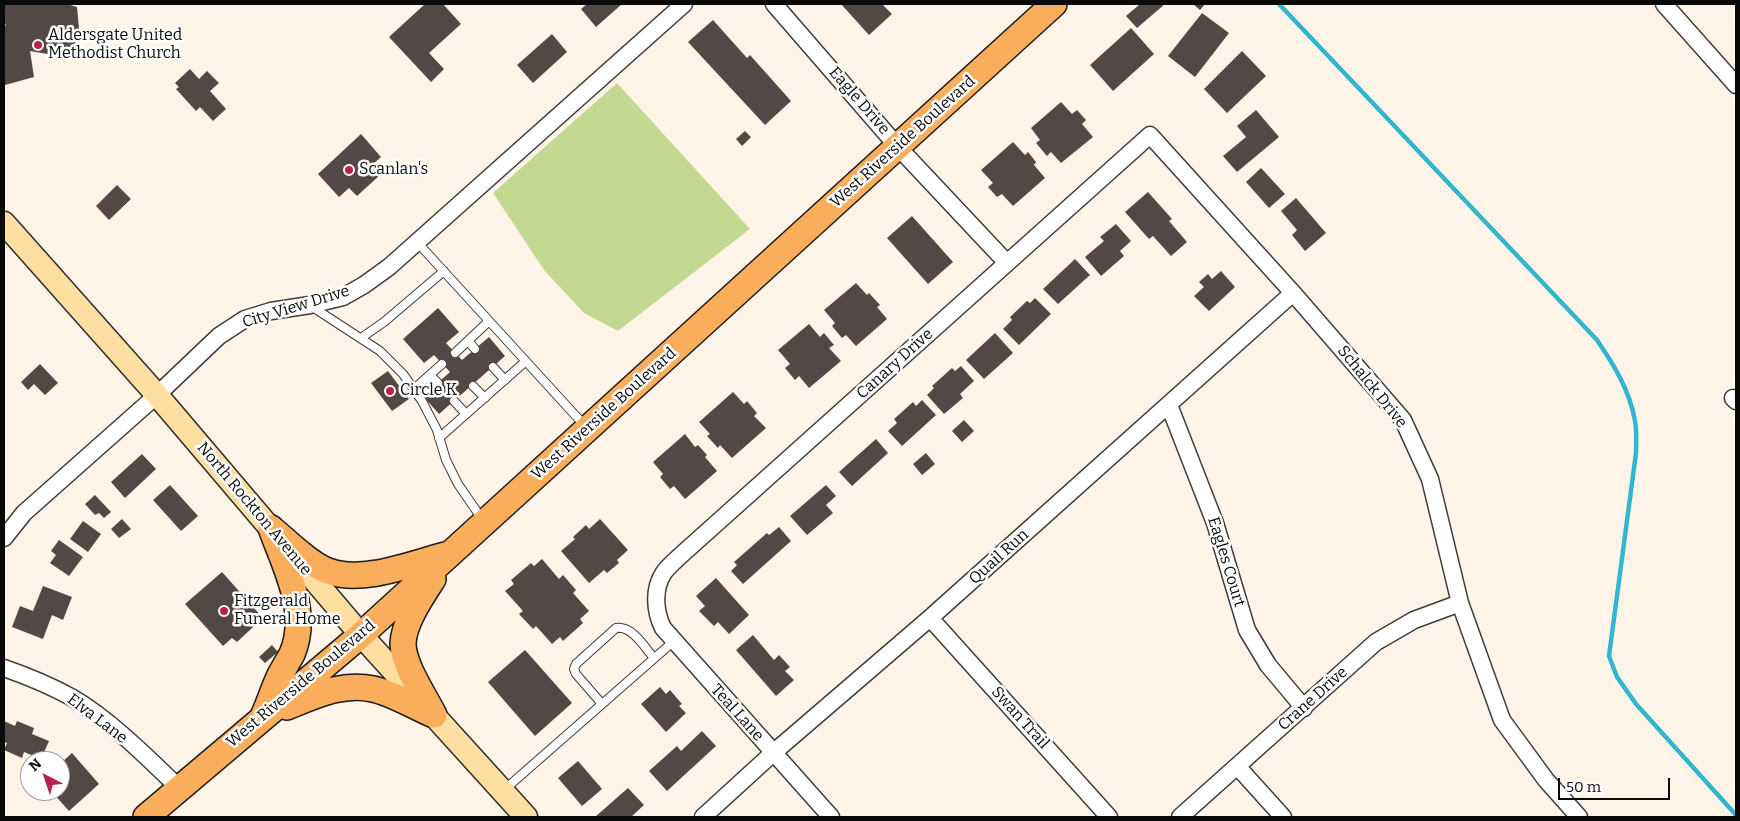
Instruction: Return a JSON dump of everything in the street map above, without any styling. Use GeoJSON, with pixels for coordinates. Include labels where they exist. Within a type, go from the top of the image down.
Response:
{"type":"FeatureCollection","features":[{"type":"Feature","properties":{"kind":"main road","name":"West Riverside Boulevard"},"geometry":{"type":"LineString","coordinates":[[146,817],[361,634],[1054,4]]}},
{"type":"Feature","properties":{"kind":"main road"},"geometry":{"type":"LineString","coordinates":[[271,528],[315,564],[328,572],[349,575],[372,574],[450,554]]}},
{"type":"Feature","properties":{"kind":"main road"},"geometry":{"type":"LineString","coordinates":[[264,717],[280,675],[292,654],[298,616],[296,596],[271,528]]}},
{"type":"Feature","properties":{"kind":"main road"},"geometry":{"type":"LineString","coordinates":[[434,715],[407,662],[403,643],[408,622],[421,598],[450,554]]}},
{"type":"Feature","properties":{"kind":"main road"},"geometry":{"type":"LineString","coordinates":[[264,717],[323,692],[348,687],[373,689],[434,715]]}},
{"type":"Feature","properties":{"kind":"street","name":"City View Drive"},"geometry":{"type":"LineString","coordinates":[[4,538],[24,513],[157,395],[219,336],[245,319],[271,311],[310,305],[343,297],[364,285],[389,267],[684,4]]}},
{"type":"Feature","properties":{"kind":"street","name":"Eagle Drive"},"geometry":{"type":"LineString","coordinates":[[774,4],[898,147],[1007,263]]}},
{"type":"Feature","properties":{"kind":"street"},"geometry":{"type":"LineString","coordinates":[[1664,4],[1736,85]]}},
{"type":"Feature","properties":{"kind":"street","name":"Canary Drive"},"geometry":{"type":"LineString","coordinates":[[656,602],[661,575],[670,565],[1150,135]]}},
{"type":"Feature","properties":{"kind":"street","name":"Schalck Drive"},"geometry":{"type":"LineString","coordinates":[[1150,135],[1293,293],[1403,420],[1430,479],[1460,603],[1502,720],[1546,780],[1579,817]]}},
{"type":"Feature","properties":{"kind":"street","name":"North Rockton Avenue"},"geometry":{"type":"LineString","coordinates":[[4,223],[157,395],[361,634],[526,817]]}},
{"type":"Feature","properties":{"kind":"street","name":"Quail Run"},"geometry":{"type":"LineString","coordinates":[[703,817],[930,618],[1293,293]]}},
{"type":"Feature","properties":{"kind":"street","name":"Eagles Court"},"geometry":{"type":"LineString","coordinates":[[1168,405],[1215,523],[1247,630],[1268,664],[1304,708]]}},
{"type":"Feature","properties":{"kind":"street","name":"Teal Lane"},"geometry":{"type":"LineString","coordinates":[[656,602],[660,622],[674,641],[831,817]]}},
{"type":"Feature","properties":{"kind":"street","name":"Crane Drive"},"geometry":{"type":"LineString","coordinates":[[1180,817],[1376,642],[1414,620],[1460,603]]}},
{"type":"Feature","properties":{"kind":"street","name":"Swan Trail"},"geometry":{"type":"LineString","coordinates":[[930,618],[1109,817]]}},
{"type":"Feature","properties":{"kind":"street","name":"Elva Lane"},"geometry":{"type":"LineString","coordinates":[[4,668],[51,687],[89,709],[142,752],[179,788]]}},
{"type":"Feature","properties":{"kind":"street"},"geometry":{"type":"LineString","coordinates":[[1237,766],[1283,817]]}},
{"type":"Feature","properties":{"kind":"lane"},"geometry":{"type":"LineString","coordinates":[[417,242],[588,429]]}},
{"type":"Feature","properties":{"kind":"lane"},"geometry":{"type":"LineString","coordinates":[[361,338],[384,322],[444,271]]}},
{"type":"Feature","properties":{"kind":"lane"},"geometry":{"type":"LineString","coordinates":[[310,305],[380,351],[403,374],[422,401],[458,484],[484,523]]}},
{"type":"Feature","properties":{"kind":"lane"},"geometry":{"type":"LineString","coordinates":[[455,353],[489,321]]}},
{"type":"Feature","properties":{"kind":"lane"},"geometry":{"type":"LineString","coordinates":[[468,341],[475,348]]}},
{"type":"Feature","properties":{"kind":"lane"},"geometry":{"type":"LineString","coordinates":[[439,438],[526,361]]}},
{"type":"Feature","properties":{"kind":"lane"},"geometry":{"type":"LineString","coordinates":[[414,389],[442,364]]}},
{"type":"Feature","properties":{"kind":"lane"},"geometry":{"type":"LineString","coordinates":[[493,367],[505,380]]}},
{"type":"Feature","properties":{"kind":"lane"},"geometry":{"type":"LineString","coordinates":[[430,375],[438,383]]}},
{"type":"Feature","properties":{"kind":"lane"},"geometry":{"type":"LineString","coordinates":[[473,386],[485,398]]}},
{"type":"Feature","properties":{"kind":"lane"},"geometry":{"type":"LineString","coordinates":[[454,401],[466,414]]}},
{"type":"Feature","properties":{"kind":"lane"},"geometry":{"type":"LineString","coordinates":[[602,704],[576,674],[574,669],[576,664],[616,628],[623,627],[630,630],[654,658]]}},
{"type":"Feature","properties":{"kind":"lane"},"geometry":{"type":"LineString","coordinates":[[503,792],[674,641]]}},
{"type":"Feature","properties":{"kind":"green space"},"geometry":{"type":"Polygon","coordinates":[[[617,83],[750,229],[618,331],[584,313],[544,270],[493,193],[617,83]]]}},
{"type":"Feature","properties":{"kind":"building","name":"Aldersgate United Methodist Church"},"geometry":{"type":"Polygon","coordinates":[[[4,4],[67,4],[77,7],[80,39],[59,56],[30,51],[34,77],[5,85],[4,27],[6,25],[4,22],[4,4]]]}},
{"type":"Feature","properties":{"kind":"building"},"geometry":{"type":"Polygon","coordinates":[[[425,4],[443,4],[461,24],[429,53],[444,69],[431,82],[389,37],[425,4]]]}},
{"type":"Feature","properties":{"kind":"building"},"geometry":{"type":"Polygon","coordinates":[[[587,4],[622,4],[596,27],[581,9],[587,4]]]}},
{"type":"Feature","properties":{"kind":"building"},"geometry":{"type":"Polygon","coordinates":[[[841,4],[882,4],[892,14],[869,35],[841,4]]]}},
{"type":"Feature","properties":{"kind":"building"},"geometry":{"type":"Polygon","coordinates":[[[1140,4],[1165,4],[1137,28],[1126,16],[1140,4]]]}},
{"type":"Feature","properties":{"kind":"building"},"geometry":{"type":"Polygon","coordinates":[[[1193,4],[1205,4],[1200,10],[1193,4]]]}},
{"type":"Feature","properties":{"kind":"building"},"geometry":{"type":"Polygon","coordinates":[[[1202,13],[1229,33],[1195,77],[1168,56],[1202,13]]]}},
{"type":"Feature","properties":{"kind":"building"},"geometry":{"type":"Polygon","coordinates":[[[713,20],[747,58],[750,55],[791,101],[765,125],[688,42],[713,20]]]}},
{"type":"Feature","properties":{"kind":"building"},"geometry":{"type":"Polygon","coordinates":[[[1131,28],[1154,54],[1113,91],[1090,65],[1131,28]]]}},
{"type":"Feature","properties":{"kind":"building"},"geometry":{"type":"Polygon","coordinates":[[[552,34],[567,52],[533,83],[517,65],[552,34]]]}},
{"type":"Feature","properties":{"kind":"building"},"geometry":{"type":"Polygon","coordinates":[[[1242,51],[1266,76],[1227,113],[1204,89],[1242,51]]]}},
{"type":"Feature","properties":{"kind":"building"},"geometry":{"type":"Polygon","coordinates":[[[190,69],[199,79],[207,71],[219,83],[210,91],[226,109],[213,121],[200,107],[196,111],[176,89],[179,87],[175,83],[190,69]]]}},
{"type":"Feature","properties":{"kind":"building"},"geometry":{"type":"Polygon","coordinates":[[[1061,102],[1072,114],[1077,110],[1086,120],[1082,124],[1093,137],[1061,163],[1051,152],[1047,156],[1036,143],[1040,140],[1031,128],[1061,102]]]}},
{"type":"Feature","properties":{"kind":"building"},"geometry":{"type":"Polygon","coordinates":[[[1256,110],[1279,137],[1237,172],[1223,156],[1246,137],[1237,126],[1256,110]]]}},
{"type":"Feature","properties":{"kind":"building"},"geometry":{"type":"Polygon","coordinates":[[[745,131],[751,137],[742,146],[736,139],[745,131]]]}},
{"type":"Feature","properties":{"kind":"building","name":"Scanlan's"},"geometry":{"type":"Polygon","coordinates":[[[361,134],[381,157],[372,165],[380,175],[357,196],[349,188],[339,197],[318,174],[361,134]]]}},
{"type":"Feature","properties":{"kind":"building"},"geometry":{"type":"Polygon","coordinates":[[[1013,142],[1025,155],[1028,152],[1036,162],[1034,165],[1045,178],[1013,206],[1002,194],[997,197],[988,187],[993,183],[981,170],[1013,142]]]}},
{"type":"Feature","properties":{"kind":"building"},"geometry":{"type":"Polygon","coordinates":[[[1261,168],[1285,194],[1269,208],[1246,182],[1261,168]]]}},
{"type":"Feature","properties":{"kind":"building"},"geometry":{"type":"Polygon","coordinates":[[[117,185],[131,199],[109,220],[96,206],[117,185]]]}},
{"type":"Feature","properties":{"kind":"building"},"geometry":{"type":"Polygon","coordinates":[[[1148,192],[1172,219],[1169,221],[1187,242],[1171,256],[1153,236],[1149,239],[1125,212],[1148,192]]]}},
{"type":"Feature","properties":{"kind":"building"},"geometry":{"type":"Polygon","coordinates":[[[1296,198],[1326,233],[1305,251],[1292,235],[1297,230],[1281,211],[1296,198]]]}},
{"type":"Feature","properties":{"kind":"building"},"geometry":{"type":"Polygon","coordinates":[[[912,216],[953,262],[928,284],[887,238],[912,216]]]}},
{"type":"Feature","properties":{"kind":"building"},"geometry":{"type":"Polygon","coordinates":[[[1116,224],[1131,241],[1120,251],[1124,256],[1101,276],[1085,257],[1104,241],[1100,237],[1116,224]]]}},
{"type":"Feature","properties":{"kind":"building"},"geometry":{"type":"Polygon","coordinates":[[[1075,259],[1090,275],[1058,304],[1043,289],[1075,259]]]}},
{"type":"Feature","properties":{"kind":"building"},"geometry":{"type":"Polygon","coordinates":[[[1221,271],[1235,287],[1209,311],[1194,296],[1204,287],[1199,282],[1208,274],[1212,279],[1221,271]]]}},
{"type":"Feature","properties":{"kind":"building"},"geometry":{"type":"Polygon","coordinates":[[[856,283],[880,305],[877,307],[887,319],[856,346],[846,335],[842,338],[832,326],[835,323],[824,310],[856,283]]]}},
{"type":"Feature","properties":{"kind":"building"},"geometry":{"type":"Polygon","coordinates":[[[1035,298],[1051,314],[1019,345],[1003,329],[1012,320],[1010,317],[1027,301],[1030,303],[1035,298]]]}},
{"type":"Feature","properties":{"kind":"building","name":"Circle K"},"geometry":{"type":"Polygon","coordinates":[[[438,308],[459,332],[446,343],[462,360],[489,337],[505,356],[439,414],[423,396],[450,372],[434,355],[424,363],[403,339],[438,308]]]}},
{"type":"Feature","properties":{"kind":"building"},"geometry":{"type":"Polygon","coordinates":[[[809,324],[820,337],[824,333],[834,345],[829,348],[841,361],[809,388],[799,376],[795,380],[785,368],[790,364],[778,350],[809,324]]]}},
{"type":"Feature","properties":{"kind":"building"},"geometry":{"type":"Polygon","coordinates":[[[995,333],[1013,353],[984,379],[966,360],[995,333]]]}},
{"type":"Feature","properties":{"kind":"building"},"geometry":{"type":"Polygon","coordinates":[[[40,364],[58,383],[45,395],[34,384],[28,390],[21,382],[40,364]]]}},
{"type":"Feature","properties":{"kind":"building"},"geometry":{"type":"Polygon","coordinates":[[[961,366],[974,381],[960,394],[963,398],[944,414],[927,395],[934,388],[932,386],[952,368],[955,371],[961,366]]]}},
{"type":"Feature","properties":{"kind":"building","name":"Circle K"},"geometry":{"type":"Polygon","coordinates":[[[388,371],[409,399],[392,411],[371,383],[388,371]]]}},
{"type":"Feature","properties":{"kind":"building"},"geometry":{"type":"Polygon","coordinates":[[[733,392],[744,404],[747,401],[757,413],[754,416],[766,428],[732,458],[720,445],[718,448],[707,436],[710,434],[699,422],[733,392]]]}},
{"type":"Feature","properties":{"kind":"building"},"geometry":{"type":"Polygon","coordinates":[[[922,400],[936,415],[902,446],[888,431],[897,423],[894,419],[913,402],[916,406],[922,400]]]}},
{"type":"Feature","properties":{"kind":"building"},"geometry":{"type":"Polygon","coordinates":[[[964,420],[974,431],[962,442],[952,431],[964,420]]]}},
{"type":"Feature","properties":{"kind":"building"},"geometry":{"type":"Polygon","coordinates":[[[685,434],[695,447],[698,445],[707,455],[705,457],[717,471],[685,499],[674,486],[670,489],[660,477],[663,474],[653,462],[685,434]]]}},
{"type":"Feature","properties":{"kind":"building"},"geometry":{"type":"Polygon","coordinates":[[[876,439],[888,453],[852,486],[839,472],[876,439]]]}},
{"type":"Feature","properties":{"kind":"building"},"geometry":{"type":"Polygon","coordinates":[[[926,453],[935,464],[922,475],[913,464],[926,453]]]}},
{"type":"Feature","properties":{"kind":"building"},"geometry":{"type":"Polygon","coordinates":[[[142,454],[156,469],[125,498],[111,482],[142,454]]]}},
{"type":"Feature","properties":{"kind":"building"},"geometry":{"type":"Polygon","coordinates":[[[170,485],[198,516],[181,531],[153,500],[170,485]]]}},
{"type":"Feature","properties":{"kind":"building"},"geometry":{"type":"Polygon","coordinates":[[[826,485],[836,496],[826,505],[833,513],[807,535],[790,516],[826,485]]]}},
{"type":"Feature","properties":{"kind":"building"},"geometry":{"type":"Polygon","coordinates":[[[95,495],[111,512],[104,518],[99,513],[95,515],[85,504],[95,495]]]}},
{"type":"Feature","properties":{"kind":"building"},"geometry":{"type":"Polygon","coordinates":[[[122,519],[131,529],[119,538],[111,529],[122,519]]]}},
{"type":"Feature","properties":{"kind":"building"},"geometry":{"type":"Polygon","coordinates":[[[600,519],[628,550],[617,560],[619,563],[607,573],[604,570],[589,583],[561,551],[575,539],[573,537],[586,525],[589,529],[600,519]]]}},
{"type":"Feature","properties":{"kind":"building"},"geometry":{"type":"Polygon","coordinates":[[[83,521],[101,534],[88,552],[70,539],[83,521]]]}},
{"type":"Feature","properties":{"kind":"building"},"geometry":{"type":"Polygon","coordinates":[[[779,527],[791,541],[743,584],[731,571],[737,565],[734,562],[767,533],[769,535],[779,527]]]}},
{"type":"Feature","properties":{"kind":"building"},"geometry":{"type":"Polygon","coordinates":[[[59,540],[83,557],[69,576],[50,563],[56,555],[51,551],[59,540]]]}},
{"type":"Feature","properties":{"kind":"building"},"geometry":{"type":"Polygon","coordinates":[[[542,559],[559,579],[563,575],[576,590],[573,593],[589,611],[580,619],[583,623],[563,641],[560,637],[552,644],[536,626],[533,629],[519,614],[523,611],[505,591],[514,584],[511,580],[531,563],[534,566],[542,559]]]}},
{"type":"Feature","properties":{"kind":"building","name":"Fitzgerald Funeral Home"},"geometry":{"type":"Polygon","coordinates":[[[222,572],[263,618],[237,642],[232,638],[223,646],[185,604],[222,572]]]}},
{"type":"Feature","properties":{"kind":"building"},"geometry":{"type":"Polygon","coordinates":[[[716,578],[749,615],[729,634],[718,622],[714,626],[699,611],[705,606],[696,596],[716,578]]]}},
{"type":"Feature","properties":{"kind":"building"},"geometry":{"type":"Polygon","coordinates":[[[43,586],[72,597],[63,620],[52,615],[43,639],[12,627],[20,606],[33,611],[43,586]]]}},
{"type":"Feature","properties":{"kind":"building"},"geometry":{"type":"Polygon","coordinates":[[[753,635],[774,660],[779,655],[790,667],[785,671],[794,680],[776,696],[736,650],[753,635]]]}},
{"type":"Feature","properties":{"kind":"building"},"geometry":{"type":"Polygon","coordinates":[[[272,645],[278,652],[265,663],[259,657],[272,645]]]}},
{"type":"Feature","properties":{"kind":"building"},"geometry":{"type":"Polygon","coordinates":[[[525,650],[572,703],[535,736],[488,682],[525,650]]]}},
{"type":"Feature","properties":{"kind":"building"},"geometry":{"type":"Polygon","coordinates":[[[660,687],[666,694],[670,690],[682,704],[679,706],[686,713],[666,732],[641,704],[660,687]]]}},
{"type":"Feature","properties":{"kind":"building"},"geometry":{"type":"Polygon","coordinates":[[[4,721],[15,726],[17,721],[34,728],[32,734],[49,741],[45,751],[20,751],[20,757],[4,750],[7,743],[4,742],[4,721]]]}},
{"type":"Feature","properties":{"kind":"building"},"geometry":{"type":"Polygon","coordinates":[[[702,731],[716,746],[667,791],[649,771],[677,746],[681,751],[702,731]]]}},
{"type":"Feature","properties":{"kind":"building"},"geometry":{"type":"Polygon","coordinates":[[[72,753],[99,784],[69,811],[60,801],[70,801],[70,755],[72,753]]]}},
{"type":"Feature","properties":{"kind":"building"},"geometry":{"type":"Polygon","coordinates":[[[578,761],[602,789],[582,806],[558,778],[578,761]]]}},
{"type":"Feature","properties":{"kind":"building"},"geometry":{"type":"Polygon","coordinates":[[[628,788],[644,805],[631,817],[595,817],[628,788]]]}},
{"type":"Feature","properties":{"kind":"waterway"},"geometry":{"type":"LineString","coordinates":[[1279,4],[1597,340],[1615,369],[1633,410],[1636,429],[1636,453],[1609,656],[1617,677],[1636,704],[1736,815]]}},
{"type":"Feature","properties":{"kind":"place","name":"Aldersgate United Methodist Church"},"geometry":{"type":"Point","coordinates":[38,45]}},
{"type":"Feature","properties":{"kind":"place","name":"Scanlan's"},"geometry":{"type":"Point","coordinates":[349,170]}},
{"type":"Feature","properties":{"kind":"place","name":"Circle K"},"geometry":{"type":"Point","coordinates":[390,391]}},
{"type":"Feature","properties":{"kind":"place","name":"Fitzgerald Funeral Home"},"geometry":{"type":"Point","coordinates":[224,611]}}]}
